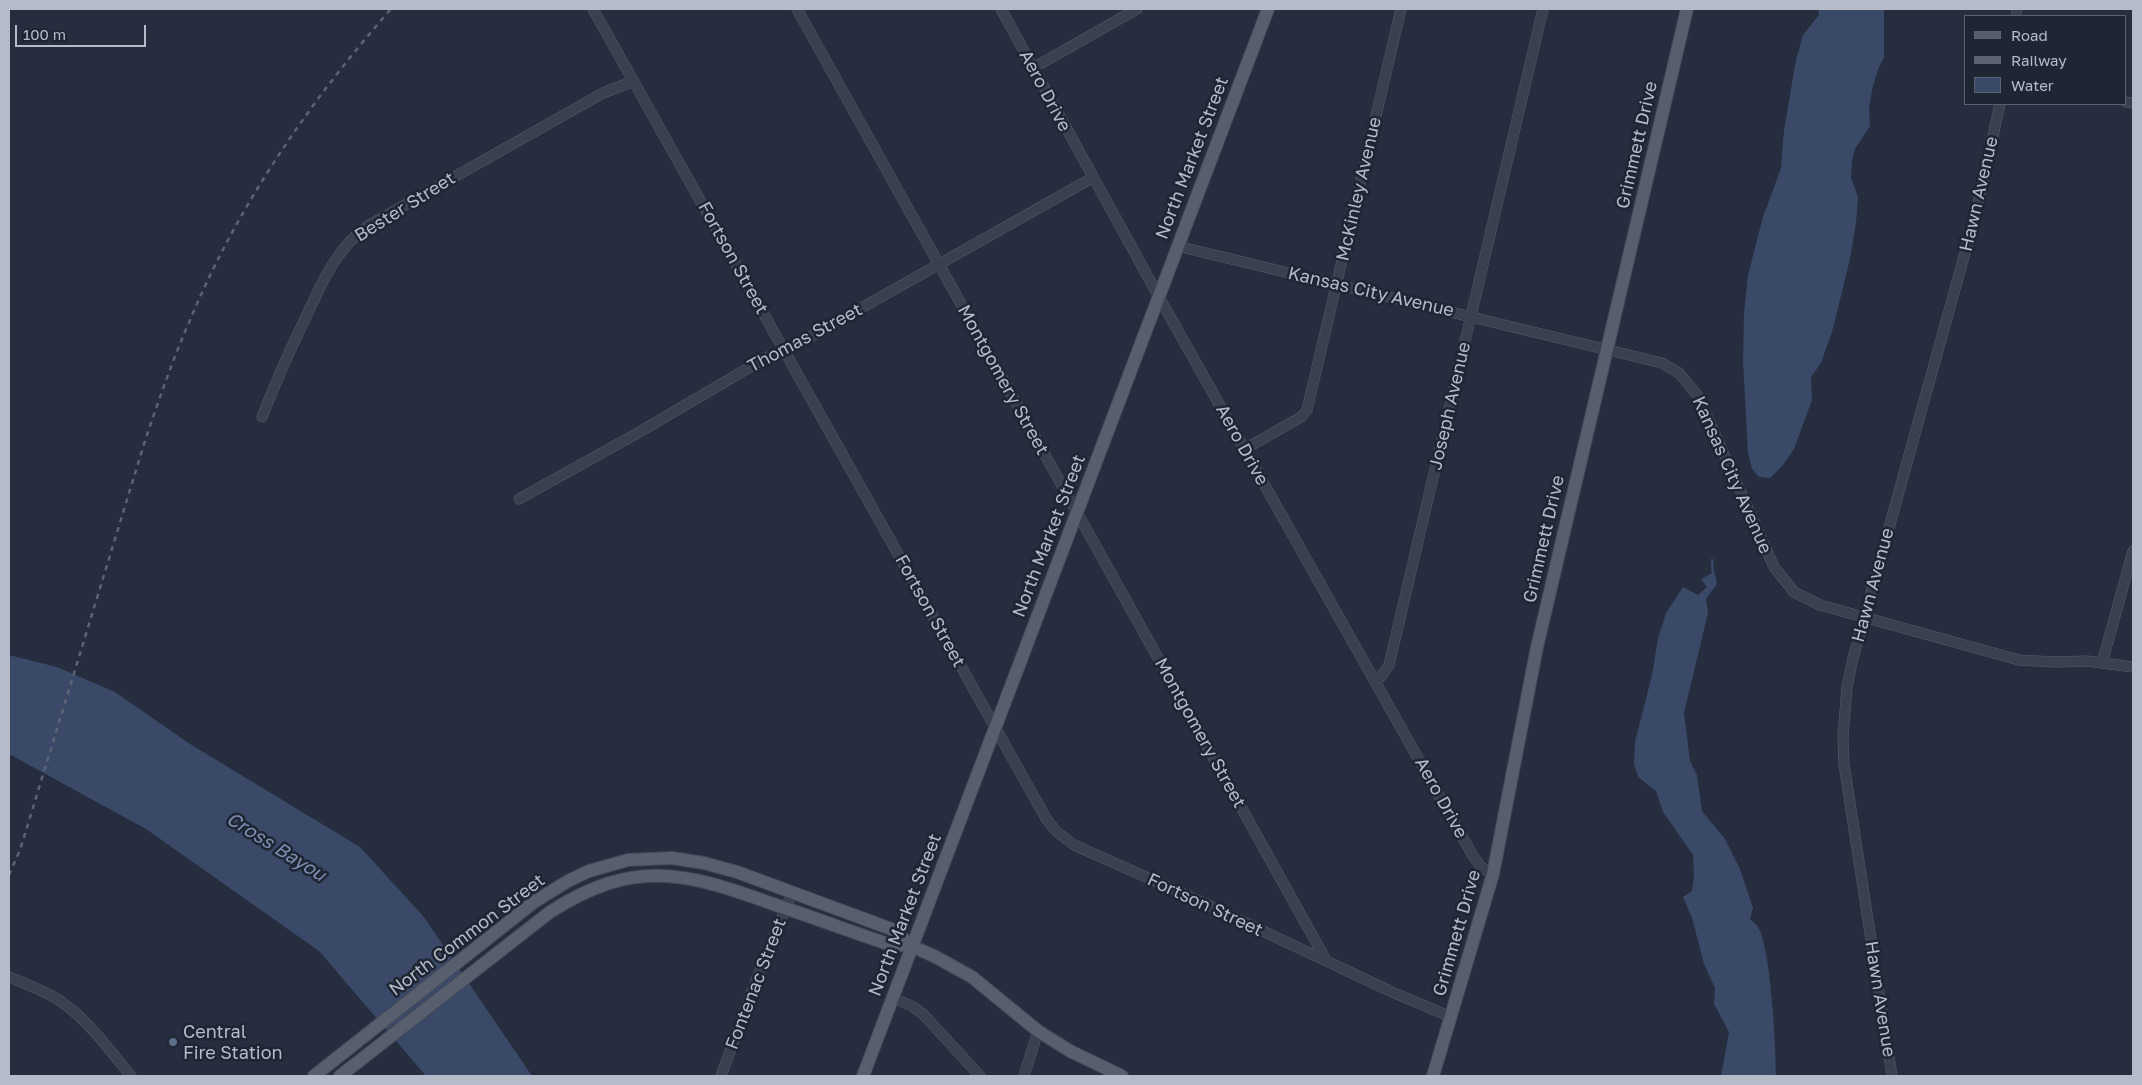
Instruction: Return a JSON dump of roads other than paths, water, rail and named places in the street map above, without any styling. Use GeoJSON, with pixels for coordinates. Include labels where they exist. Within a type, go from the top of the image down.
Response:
{"type":"FeatureCollection","features":[{"type":"Feature","properties":{"kind":"main road","name":"North Market Street"},"geometry":{"type":"LineString","coordinates":[[863,1076],[1268,9]]}},
{"type":"Feature","properties":{"kind":"main road","name":"Grimmett Drive"},"geometry":{"type":"LineString","coordinates":[[1433,1076],[1493,874],[1537,647],[1687,9]]}},
{"type":"Feature","properties":{"kind":"main road","name":"North Common Street"},"geometry":{"type":"LineString","coordinates":[[314,1076],[534,902],[568,881],[588,872],[628,860],[672,858],[704,862],[894,930],[911,946]]}},
{"type":"Feature","properties":{"kind":"main road","name":"North Common Street"},"geometry":{"type":"LineString","coordinates":[[340,1076],[550,912],[574,897],[607,883],[642,876],[677,876],[703,880],[888,944],[911,946],[934,956],[972,977],[1038,1031],[1070,1051],[1122,1076]]}},
{"type":"Feature","properties":{"kind":"street","name":"Fortson Street"},"geometry":{"type":"LineString","coordinates":[[593,9],[1047,820],[1066,840],[1392,992],[1451,1017]]}},
{"type":"Feature","properties":{"kind":"street","name":"Montgomery Street"},"geometry":{"type":"LineString","coordinates":[[797,9],[1326,960]]}},
{"type":"Feature","properties":{"kind":"street","name":"Aero Drive"},"geometry":{"type":"LineString","coordinates":[[1001,9],[1092,178],[1473,856],[1482,867],[1493,874]]}},
{"type":"Feature","properties":{"kind":"street"},"geometry":{"type":"LineString","coordinates":[[1033,68],[1137,9]]}},
{"type":"Feature","properties":{"kind":"street","name":"Joseph Avenue"},"geometry":{"type":"LineString","coordinates":[[1375,682],[1384,674],[1389,665],[1543,9]]}},
{"type":"Feature","properties":{"kind":"street","name":"McKinley Avenue"},"geometry":{"type":"LineString","coordinates":[[1245,449],[1301,417],[1307,410],[1402,10]]}},
{"type":"Feature","properties":{"kind":"street","name":"Bester Street"},"geometry":{"type":"LineString","coordinates":[[262,416],[287,357],[323,282],[340,253],[354,236],[602,93],[634,81]]}},
{"type":"Feature","properties":{"kind":"street","name":"Hawn Avenue"},"geometry":{"type":"LineString","coordinates":[[1892,1076],[1844,764],[1843,736],[1847,687],[1864,618],[1974,222],[2000,105]]}},
{"type":"Feature","properties":{"kind":"street","name":"Thomas Street"},"geometry":{"type":"LineString","coordinates":[[519,500],[768,357],[785,351],[1092,178]]}},
{"type":"Feature","properties":{"kind":"street","name":"Kansas City Avenue"},"geometry":{"type":"LineString","coordinates":[[1177,246],[1607,348],[1662,363],[1686,380],[1698,396],[1774,567],[1794,592],[1820,605],[2019,660],[2102,663],[2133,667]]}},
{"type":"Feature","properties":{"kind":"street"},"geometry":{"type":"LineString","coordinates":[[2102,663],[2133,550]]}},
{"type":"Feature","properties":{"kind":"street","name":"Fontenac Street"},"geometry":{"type":"LineString","coordinates":[[721,1076],[757,978],[792,893]]}},
{"type":"Feature","properties":{"kind":"street"},"geometry":{"type":"LineString","coordinates":[[9,978],[34,987],[70,1008],[98,1035],[131,1076]]}},
{"type":"Feature","properties":{"kind":"street"},"geometry":{"type":"LineString","coordinates":[[892,998],[912,1006],[923,1014],[980,1076]]}},
{"type":"Feature","properties":{"kind":"street"},"geometry":{"type":"LineString","coordinates":[[1024,1076],[1038,1031]]}},
{"type":"Feature","properties":{"kind":"water"},"geometry":{"type":"Polygon","coordinates":[[[1818,9],[1884,9],[1884,58],[1873,86],[1869,108],[1870,126],[1855,149],[1852,161],[1851,178],[1858,197],[1850,259],[1832,332],[1821,363],[1811,377],[1812,400],[1794,449],[1783,465],[1770,478],[1759,477],[1752,469],[1748,453],[1743,361],[1744,313],[1748,275],[1763,217],[1781,168],[1784,130],[1796,60],[1803,35],[1819,15],[1818,9]]]}},
{"type":"Feature","properties":{"kind":"water"},"geometry":{"type":"Polygon","coordinates":[[[1710,574],[1715,574],[1717,584],[1706,599],[1708,613],[1684,713],[1690,761],[1697,775],[1702,811],[1725,839],[1740,869],[1753,908],[1750,919],[1758,927],[1763,938],[1772,999],[1776,1076],[1721,1076],[1729,1032],[1714,1004],[1715,988],[1704,964],[1692,918],[1683,897],[1692,891],[1694,877],[1693,855],[1663,812],[1656,791],[1638,777],[1634,764],[1635,742],[1652,675],[1658,638],[1666,613],[1683,587],[1698,595],[1707,587],[1701,579],[1710,574]]]}},
{"type":"Feature","properties":{"kind":"water","name":"Cross Bayou"},"geometry":{"type":"Polygon","coordinates":[[[9,655],[57,667],[115,692],[190,744],[360,847],[424,917],[532,1076],[426,1076],[319,951],[146,829],[9,754],[9,655]]]}},
{"type":"Feature","properties":{"kind":"waterway"},"geometry":{"type":"LineString","coordinates":[[1712,560],[1713,576]]}},
{"type":"Feature","properties":{"kind":"railway"},"geometry":{"type":"LineString","coordinates":[[9,875],[20,850],[144,444],[171,366],[190,320],[230,236],[278,156],[332,80],[391,9]]}},
{"type":"Feature","properties":{"kind":"place","name":"Central Fire Station"},"geometry":{"type":"Point","coordinates":[173,1042]}}]}
